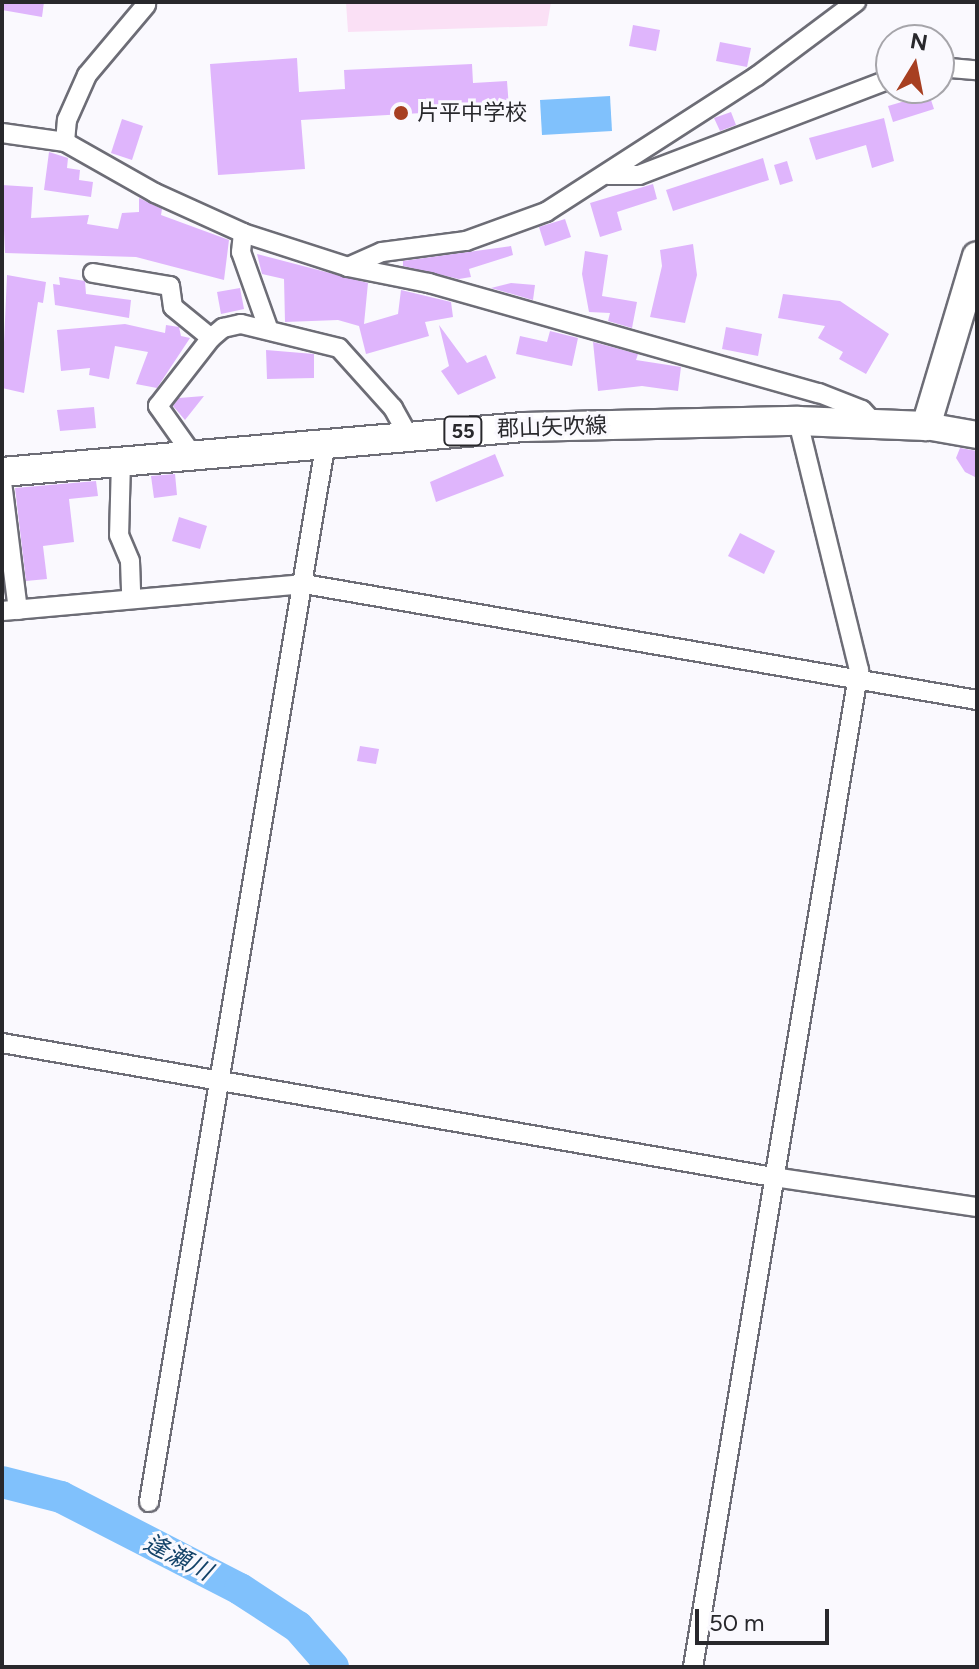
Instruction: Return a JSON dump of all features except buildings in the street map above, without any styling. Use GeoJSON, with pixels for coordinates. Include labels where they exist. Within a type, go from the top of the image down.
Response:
{"type":"FeatureCollection","features":[{"type":"Feature","properties":{"kind":"main road"},"geometry":{"type":"LineString","coordinates":[[977,256],[926,426],[977,435]]}},
{"type":"Feature","properties":{"kind":"main road","name":"郡山矢吹線"},"geometry":{"type":"LineString","coordinates":[[2,472],[408,435],[798,421],[926,426]]}},
{"type":"Feature","properties":{"kind":"street"},"geometry":{"type":"LineString","coordinates":[[348,267],[382,252],[454,243],[546,212],[608,175],[757,76],[856,2]]}},
{"type":"Feature","properties":{"kind":"street"},"geometry":{"type":"LineString","coordinates":[[65,142],[67,120],[87,75],[146,5]]}},
{"type":"Feature","properties":{"kind":"street"},"geometry":{"type":"LineString","coordinates":[[955,68],[977,70]]}},
{"type":"Feature","properties":{"kind":"street"},"geometry":{"type":"LineString","coordinates":[[608,175],[639,175],[875,85]]}},
{"type":"Feature","properties":{"kind":"street"},"geometry":{"type":"LineString","coordinates":[[2,133],[65,142],[155,193],[243,233],[348,267],[429,283],[819,393],[862,410],[874,423]]}},
{"type":"Feature","properties":{"kind":"street"},"geometry":{"type":"LineString","coordinates":[[243,233],[241,252],[268,328]]}},
{"type":"Feature","properties":{"kind":"street"},"geometry":{"type":"LineString","coordinates":[[93,273],[170,286],[173,307],[211,338]]}},
{"type":"Feature","properties":{"kind":"street"},"geometry":{"type":"LineString","coordinates":[[192,454],[158,406],[211,338],[233,325],[268,328],[284,338],[348,353],[393,408],[408,435]]}},
{"type":"Feature","properties":{"kind":"street"},"geometry":{"type":"LineString","coordinates":[[693,1667],[858,682],[859,670],[798,421]]}},
{"type":"Feature","properties":{"kind":"street"},"geometry":{"type":"LineString","coordinates":[[149,1502],[326,441]]}},
{"type":"Feature","properties":{"kind":"street"},"geometry":{"type":"LineString","coordinates":[[121,461],[119,535],[130,561],[131,599]]}},
{"type":"Feature","properties":{"kind":"street"},"geometry":{"type":"LineString","coordinates":[[2,482],[10,611],[304,584],[858,682],[977,700]]}},
{"type":"Feature","properties":{"kind":"street"},"geometry":{"type":"LineString","coordinates":[[2,1043],[773,1177],[977,1207]]}},
{"type":"Feature","properties":{"kind":"shaded area"},"geometry":{"type":"Polygon","coordinates":[[[346,2],[551,2],[547,26],[348,32],[346,2]]]}},
{"type":"Feature","properties":{"kind":"water"},"geometry":{"type":"Polygon","coordinates":[[[610,96],[612,131],[542,135],[540,100],[610,96]]]}},
{"type":"Feature","properties":{"kind":"waterway","name":"逢瀬川"},"geometry":{"type":"LineString","coordinates":[[2,1482],[61,1497],[240,1589],[298,1627],[333,1667]]}},
{"type":"Feature","properties":{"kind":"place","name":"片平中学校"},"geometry":{"type":"Point","coordinates":[401,113]}}]}
